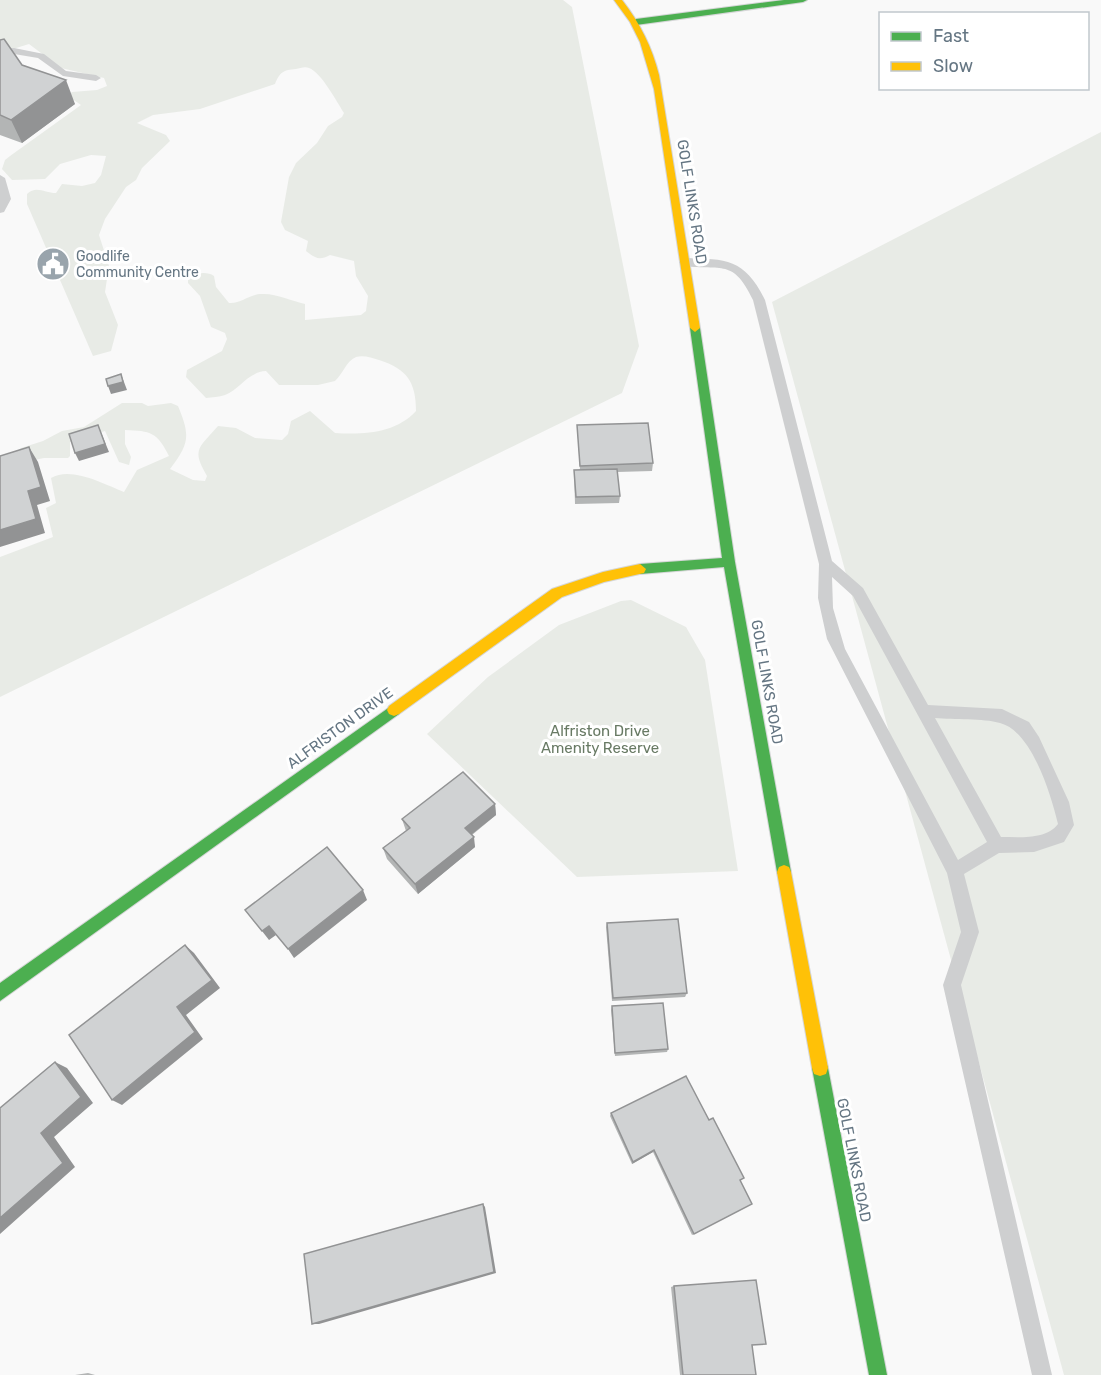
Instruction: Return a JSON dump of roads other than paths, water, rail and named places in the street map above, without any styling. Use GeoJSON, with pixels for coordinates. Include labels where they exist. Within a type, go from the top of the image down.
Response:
{"type":"FeatureCollection","features":[{"type":"Feature","properties":{"kind":"main road","name":"GOLF LINKS ROAD"},"geometry":{"type":"LineString","coordinates":[[618,0],[636,22],[649,51],[658,89],[686,262],[729,562],[797,944],[878,1375]]}},
{"type":"Feature","properties":{"kind":"main road"},"geometry":{"type":"LineString","coordinates":[[636,22],[803,0]]}},
{"type":"Feature","properties":{"kind":"main road","name":"ALFRISTON DRIVE"},"geometry":{"type":"LineString","coordinates":[[0,993],[557,593],[620,573],[670,564],[729,562]]}},
{"type":"Feature","properties":{"kind":"lane"},"geometry":{"type":"LineString","coordinates":[[0,52],[14,51],[41,56],[63,73],[96,78]]}},
{"type":"Feature","properties":{"kind":"lane"},"geometry":{"type":"LineString","coordinates":[[0,178],[6,200],[0,210]]}},
{"type":"Feature","properties":{"kind":"lane"},"geometry":{"type":"LineString","coordinates":[[686,262],[730,264],[742,272],[753,286],[759,300],[826,564],[822,584],[824,604],[838,650],[955,872],[970,932],[952,985],[1042,1375]]}},
{"type":"Feature","properties":{"kind":"lane"},"geometry":{"type":"LineString","coordinates":[[826,564],[858,592],[998,845]]}},
{"type":"Feature","properties":{"kind":"lane"},"geometry":{"type":"LineString","coordinates":[[925,711],[1002,716],[1024,726],[1034,742],[1061,802],[1066,825],[1058,837],[1034,844],[998,845],[955,872]]}},
{"type":"Feature","properties":{"kind":"place","name":"Goodlife Community Centre"},"geometry":{"type":"Point","coordinates":[53,264]}},
{"type":"Feature","properties":{"kind":"park label","name":"Alfriston Drive Amenity Reserve"},"geometry":{"type":"Point","coordinates":[600,740]}}]}
